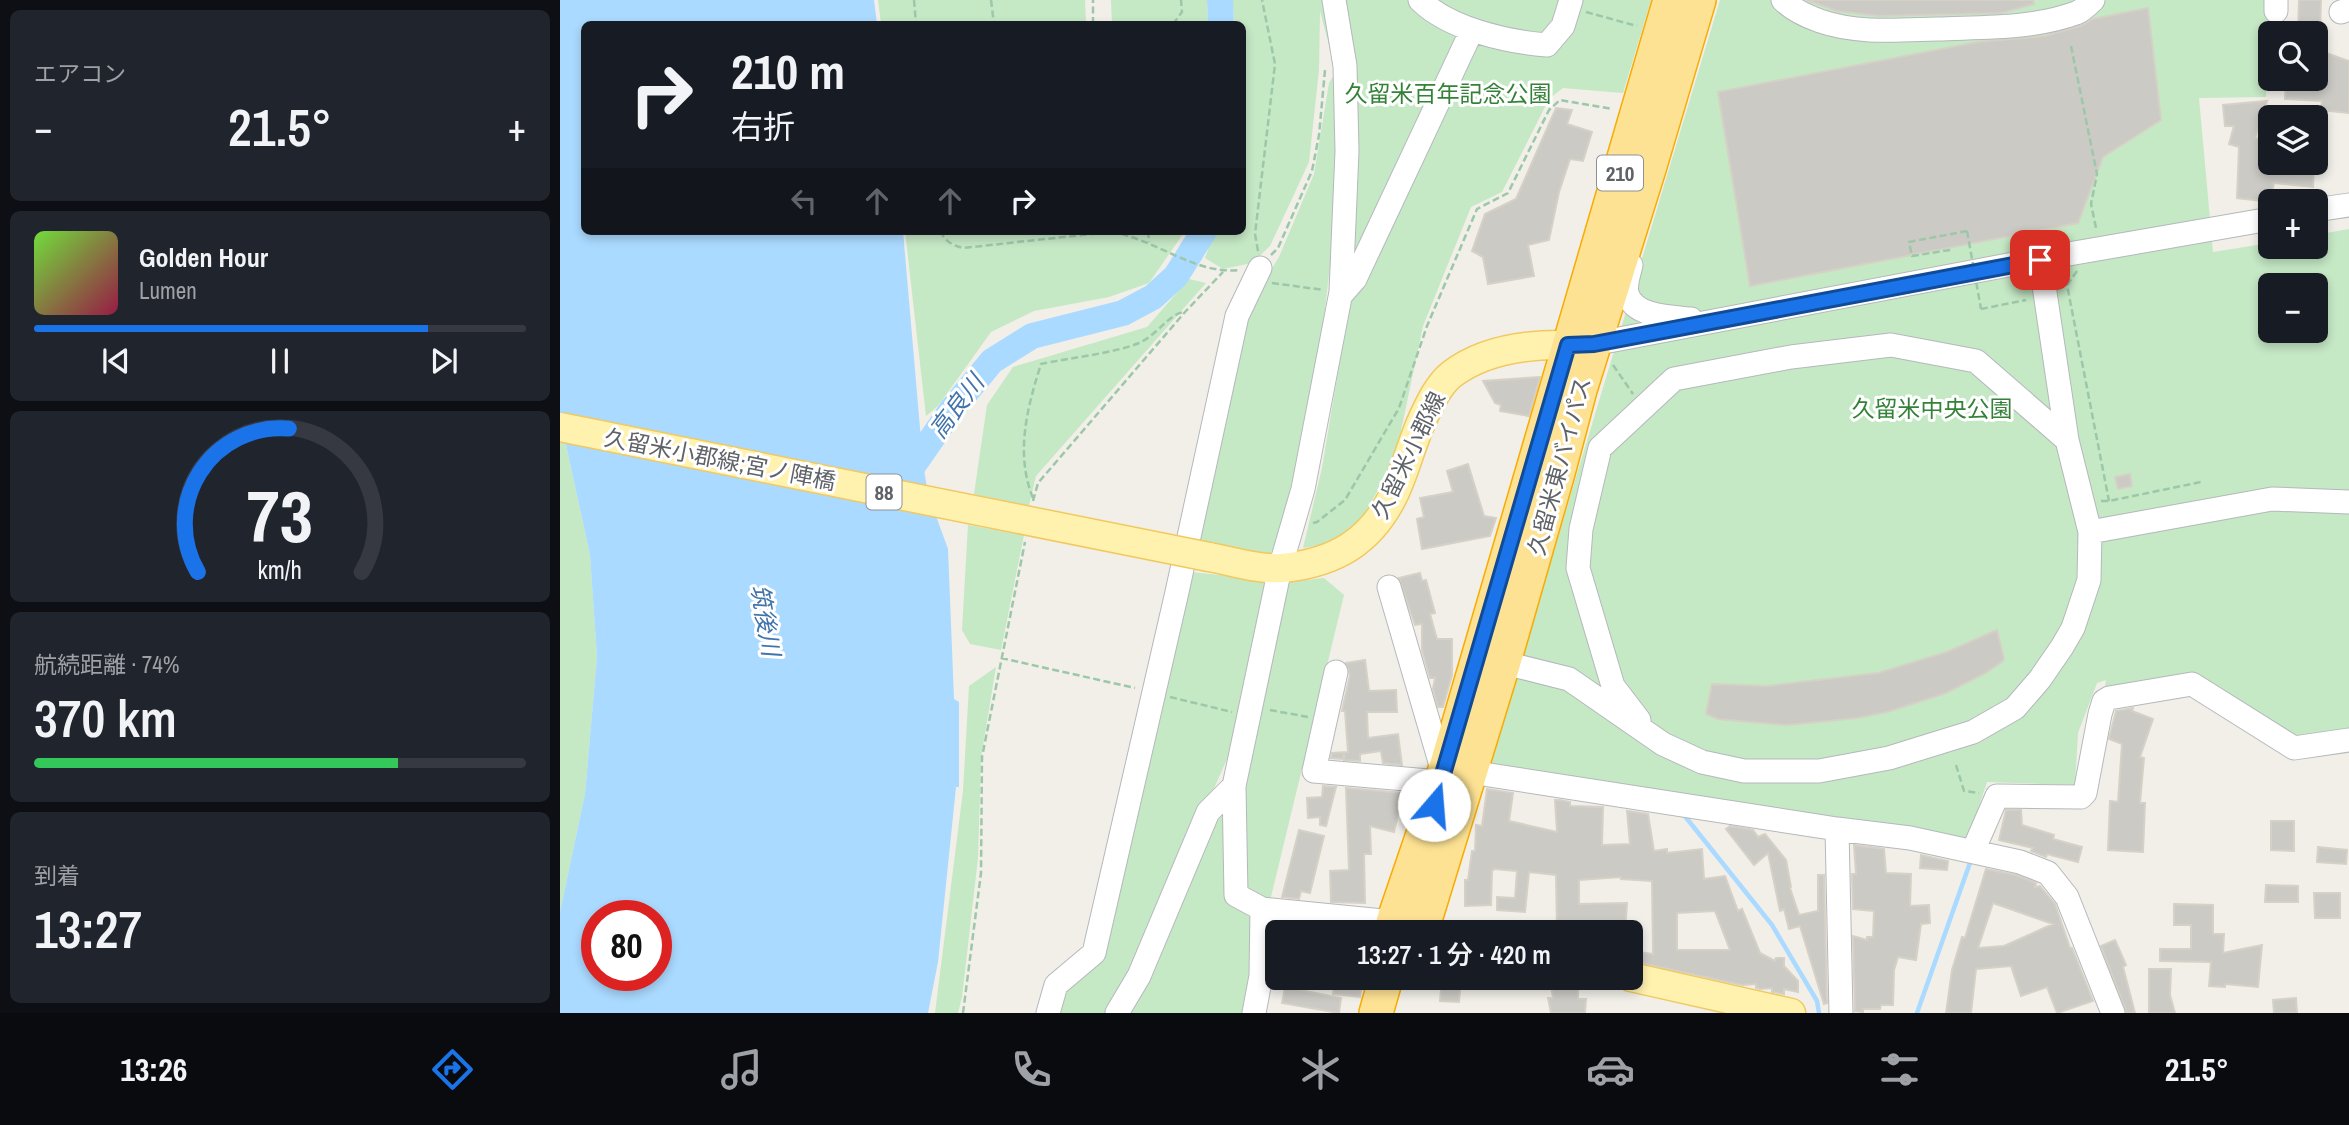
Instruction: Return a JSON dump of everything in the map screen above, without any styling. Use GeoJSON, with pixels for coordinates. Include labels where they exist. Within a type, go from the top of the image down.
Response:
{"type":"FeatureCollection","features":[{"type":"Feature","properties":{"kind":"highway","name":"久留米東バイパス"},"geometry":{"type":"LineString","coordinates":[[1414,920],[1448,786],[1503,665],[1591,351],[1582,305],[1670,0]]}},
{"type":"Feature","properties":{"kind":"highway","name":"久留米東バイパス"},"geometry":{"type":"LineString","coordinates":[[1414,920],[1448,786],[1591,351],[1699,0]]}},
{"type":"Feature","properties":{"kind":"highway"},"geometry":{"type":"LineString","coordinates":[[1376,1013],[1383,990]]}},
{"type":"Feature","properties":{"kind":"highway"},"geometry":{"type":"LineString","coordinates":[[1400,1013],[1406,990]]}},
{"type":"Feature","properties":{"kind":"main road","name":"久留米小郡線"},"geometry":{"type":"LineString","coordinates":[[1209,557],[1271,567],[1311,562],[1339,553],[1363,539],[1380,518],[1395,492],[1430,401],[1450,375],[1475,359],[1508,349],[1591,351]]}},
{"type":"Feature","properties":{"kind":"main road","name":"久留米小郡線;宮ノ陣橋"},"geometry":{"type":"LineString","coordinates":[[560,427],[1209,557]]}},
{"type":"Feature","properties":{"kind":"main road"},"geometry":{"type":"LineString","coordinates":[[1643,980],[1791,1013]]}},
{"type":"Feature","properties":{"kind":"street"},"geometry":{"type":"LineString","coordinates":[[1334,0],[1345,66],[1347,151],[1341,293],[1303,489],[1292,527],[1271,567],[1250,712],[1234,786],[1236,895],[1262,909],[1341,920]]}},
{"type":"Feature","properties":{"kind":"street"},"geometry":{"type":"LineString","coordinates":[[1420,0],[1430,9],[1472,30],[1547,45],[1563,26],[1570,3]]}},
{"type":"Feature","properties":{"kind":"street"},"geometry":{"type":"LineString","coordinates":[[1783,0],[1792,9],[1821,22],[1892,31],[1989,28],[2043,22],[2079,12],[2093,0]]}},
{"type":"Feature","properties":{"kind":"street"},"geometry":{"type":"LineString","coordinates":[[1341,293],[1356,279],[1472,30]]}},
{"type":"Feature","properties":{"kind":"street"},"geometry":{"type":"LineString","coordinates":[[1649,169],[1626,290],[1631,303],[1649,313],[1714,321]]}},
{"type":"Feature","properties":{"kind":"street"},"geometry":{"type":"LineString","coordinates":[[2328,209],[2349,205]]}},
{"type":"Feature","properties":{"kind":"street"},"geometry":{"type":"LineString","coordinates":[[1591,351],[1714,321],[2258,221]]}},
{"type":"Feature","properties":{"kind":"street"},"geometry":{"type":"LineString","coordinates":[[1503,665],[1569,679],[1663,744],[1702,762],[1744,771],[1819,771],[1889,758],[1973,732],[2015,708],[2040,678],[2073,628],[2089,580],[2090,532],[2067,440],[2040,260]]}},
{"type":"Feature","properties":{"kind":"street"},"geometry":{"type":"LineString","coordinates":[[1048,1013],[1056,985],[1094,953],[1237,316],[1264,276]]}},
{"type":"Feature","properties":{"kind":"street"},"geometry":{"type":"LineString","coordinates":[[1663,744],[1632,713],[1614,686],[1578,568],[1581,529],[1600,448],[1674,379],[1791,357],[1891,345],[1976,361],[2067,440]]}},
{"type":"Feature","properties":{"kind":"street"},"geometry":{"type":"LineString","coordinates":[[2090,532],[2272,499],[2349,502]]}},
{"type":"Feature","properties":{"kind":"street"},"geometry":{"type":"LineString","coordinates":[[1390,587],[1448,786]]}},
{"type":"Feature","properties":{"kind":"street"},"geometry":{"type":"LineString","coordinates":[[1336,672],[1314,771],[1910,838],[2020,862],[2048,873],[2067,897],[2113,1013]]}},
{"type":"Feature","properties":{"kind":"street"},"geometry":{"type":"LineString","coordinates":[[1973,851],[1997,796],[2081,797],[2087,786],[2104,701],[2109,698],[2192,684],[2294,748],[2349,740]]}},
{"type":"Feature","properties":{"kind":"street"},"geometry":{"type":"LineString","coordinates":[[1117,1013],[1139,976],[1208,812],[1234,786]]}},
{"type":"Feature","properties":{"kind":"street"},"geometry":{"type":"LineString","coordinates":[[1837,830],[1841,1013]]}},
{"type":"Feature","properties":{"kind":"street"},"geometry":{"type":"LineString","coordinates":[[1254,1013],[1261,976],[1262,909]]}},
{"type":"Feature","properties":{"kind":"path"},"geometry":{"type":"LineString","coordinates":[[914,0],[916,21]]}},
{"type":"Feature","properties":{"kind":"path"},"geometry":{"type":"LineString","coordinates":[[991,0],[994,21]]}},
{"type":"Feature","properties":{"kind":"path"},"geometry":{"type":"LineString","coordinates":[[1093,0],[1093,21]]}},
{"type":"Feature","properties":{"kind":"path"},"geometry":{"type":"LineString","coordinates":[[1174,21],[1182,12],[1181,0]]}},
{"type":"Feature","properties":{"kind":"path"},"geometry":{"type":"LineString","coordinates":[[1262,0],[1275,64],[1255,234],[1264,276]]}},
{"type":"Feature","properties":{"kind":"path"},"geometry":{"type":"LineString","coordinates":[[1570,3],[1639,27]]}},
{"type":"Feature","properties":{"kind":"path"},"geometry":{"type":"LineString","coordinates":[[2071,46],[2097,174],[2091,204],[2096,228]]}},
{"type":"Feature","properties":{"kind":"path"},"geometry":{"type":"LineString","coordinates":[[1264,276],[1311,171],[1319,135],[1325,66]]}},
{"type":"Feature","properties":{"kind":"path"},"geometry":{"type":"LineString","coordinates":[[1292,527],[1317,522],[1345,500],[1399,408],[1427,326],[1477,209],[1508,193],[1549,110],[1560,100],[1637,114]]}},
{"type":"Feature","properties":{"kind":"path"},"geometry":{"type":"LineString","coordinates":[[1950,250],[1912,256],[1909,242],[1967,231],[1981,309],[2033,298]]}},
{"type":"Feature","properties":{"kind":"path"},"geometry":{"type":"LineString","coordinates":[[943,235],[952,245],[963,248],[1087,235]]}},
{"type":"Feature","properties":{"kind":"path"},"geometry":{"type":"LineString","coordinates":[[1031,511],[1038,482],[1223,272],[1205,268],[1130,235]]}},
{"type":"Feature","properties":{"kind":"path"},"geometry":{"type":"LineString","coordinates":[[1148,235],[1149,242]]}},
{"type":"Feature","properties":{"kind":"path"},"geometry":{"type":"LineString","coordinates":[[2082,270],[2077,271],[2067,285],[2109,501]]}},
{"type":"Feature","properties":{"kind":"path"},"geometry":{"type":"LineString","coordinates":[[1264,276],[1341,293]]}},
{"type":"Feature","properties":{"kind":"path"},"geometry":{"type":"LineString","coordinates":[[1033,498],[1028,484],[1023,429],[1041,364],[1138,343],[1157,332],[1175,313],[1185,312]]}},
{"type":"Feature","properties":{"kind":"path"},"geometry":{"type":"LineString","coordinates":[[1591,351],[1642,409]]}},
{"type":"Feature","properties":{"kind":"path"},"geometry":{"type":"LineString","coordinates":[[2083,500],[2109,501],[2200,482]]}},
{"type":"Feature","properties":{"kind":"path"},"geometry":{"type":"LineString","coordinates":[[963,1013],[981,873],[982,757],[1026,538]]}},
{"type":"Feature","properties":{"kind":"path"},"geometry":{"type":"LineString","coordinates":[[1002,658],[1145,690]]}},
{"type":"Feature","properties":{"kind":"path"},"geometry":{"type":"LineString","coordinates":[[1171,697],[1250,712],[1325,720]]}},
{"type":"Feature","properties":{"kind":"path"},"geometry":{"type":"LineString","coordinates":[[1956,765],[1964,791],[1997,796]]}},
{"type":"Feature","properties":{"kind":"green space"},"geometry":{"type":"Polygon","coordinates":[[[878,0],[1085,0],[1086,21],[881,21],[878,0]]]}},
{"type":"Feature","properties":{"kind":"green space"},"geometry":{"type":"Polygon","coordinates":[[[1111,0],[1207,0],[1208,21],[1112,21],[1111,0]]]}},
{"type":"Feature","properties":{"kind":"green space","name":"久留米百年記念公園"},"geometry":{"type":"Polygon","coordinates":[[[1232,0],[1651,0],[1623,93],[1563,88],[1549,99],[1502,192],[1471,207],[1423,326],[1395,459],[1362,519],[1330,544],[1303,548],[1322,468],[1346,324],[1337,203],[1316,389],[1272,559],[1196,541],[1243,316],[1279,257],[1314,174],[1329,83],[1336,72],[1320,11],[1319,70],[1309,162],[1270,246],[1252,263],[1223,269],[1205,258],[1214,235],[1246,235],[1246,21],[1235,21],[1232,0]]]}},
{"type":"Feature","properties":{"kind":"green space","name":"久留米中央公園"},"geometry":{"type":"Polygon","coordinates":[[[1720,0],[2271,0],[2270,21],[2258,21],[2258,91],[2266,91],[2266,97],[2199,98],[2213,252],[2258,245],[2258,259],[2328,259],[2328,233],[2349,229],[2349,730],[2302,739],[2272,730],[2213,685],[2104,693],[2106,680],[2097,683],[2078,733],[2075,785],[1987,782],[1968,839],[1958,843],[1488,769],[1720,0]]]}},
{"type":"Feature","properties":{"kind":"green space"},"geometry":{"type":"Polygon","coordinates":[[[905,235],[1182,235],[1149,283],[1109,297],[1034,311],[991,332],[938,406],[926,416],[905,235]]]}},
{"type":"Feature","properties":{"kind":"green space"},"geometry":{"type":"Polygon","coordinates":[[[1189,279],[1206,283],[1036,476],[1028,510],[974,494],[987,405],[1013,367],[1147,327],[1189,279]]]}},
{"type":"Feature","properties":{"kind":"green space"},"geometry":{"type":"Polygon","coordinates":[[[560,417],[590,555],[597,657],[585,794],[560,912],[560,417]]]}},
{"type":"Feature","properties":{"kind":"green space"},"geometry":{"type":"Polygon","coordinates":[[[968,525],[1024,535],[1001,650],[970,644],[962,630],[968,525]]]}},
{"type":"Feature","properties":{"kind":"green space"},"geometry":{"type":"Polygon","coordinates":[[[1190,572],[1268,580],[1227,759],[1139,958],[1109,1013],[1055,1013],[1063,987],[1101,957],[1190,572]]]}},
{"type":"Feature","properties":{"kind":"green space"},"geometry":{"type":"Polygon","coordinates":[[[1324,578],[1344,595],[1270,901],[1241,893],[1241,813],[1288,582],[1324,578]]]}},
{"type":"Feature","properties":{"kind":"green space"},"geometry":{"type":"Polygon","coordinates":[[[996,667],[981,758],[978,858],[962,997],[958,1013],[935,1013],[963,791],[969,686],[996,667]]]}},
{"type":"Feature","properties":{"kind":"green space"},"geometry":{"type":"Polygon","coordinates":[[[1217,809],[1226,816],[1228,900],[1257,918],[1251,1013],[1122,1013],[1217,809]]]}},
{"type":"Feature","properties":{"kind":"water","name":"筑後川"},"geometry":{"type":"Polygon","coordinates":[[[560,0],[874,0],[877,21],[581,21],[581,235],[903,235],[923,463],[928,494],[948,549],[954,699],[959,702],[959,787],[956,787],[938,962],[928,1013],[560,1013],[560,912],[585,794],[597,657],[590,555],[560,417],[560,0]]]}},
{"type":"Feature","properties":{"kind":"building"},"geometry":{"type":"Polygon","coordinates":[[[1807,0],[2033,0],[2034,4],[2001,13],[1879,16],[1837,11],[1807,0]]]}},
{"type":"Feature","properties":{"kind":"building"},"geometry":{"type":"Polygon","coordinates":[[[2299,0],[2321,0],[2320,21],[2298,21],[2299,0]]]}},
{"type":"Feature","properties":{"kind":"building"},"geometry":{"type":"Polygon","coordinates":[[[2148,8],[2161,120],[2103,157],[2078,223],[1750,286],[1718,92],[1978,42],[2045,36],[2080,26],[2093,19],[2148,8]]]}},
{"type":"Feature","properties":{"kind":"building"},"geometry":{"type":"Polygon","coordinates":[[[2328,54],[2349,61],[2349,113],[2328,111],[2328,105],[2322,105],[2322,101],[2285,99],[2285,91],[2328,91],[2328,54]]]}},
{"type":"Feature","properties":{"kind":"building"},"geometry":{"type":"Polygon","coordinates":[[[2267,101],[2266,105],[2258,105],[2258,129],[2255,138],[2258,139],[2258,175],[2314,175],[2313,187],[2274,183],[2273,189],[2258,189],[2258,201],[2237,198],[2239,147],[2229,144],[2234,126],[2225,126],[2223,105],[2267,101]]]}},
{"type":"Feature","properties":{"kind":"building"},"geometry":{"type":"Polygon","coordinates":[[[1556,108],[1572,110],[1567,124],[1592,132],[1583,161],[1570,159],[1559,192],[1549,240],[1528,245],[1534,276],[1488,284],[1483,257],[1472,251],[1485,214],[1516,199],[1556,108]]]}},
{"type":"Feature","properties":{"kind":"building"},"geometry":{"type":"Polygon","coordinates":[[[1540,377],[1529,416],[1500,411],[1501,405],[1495,403],[1483,381],[1540,377]]]}},
{"type":"Feature","properties":{"kind":"building"},"geometry":{"type":"Polygon","coordinates":[[[1468,464],[1484,516],[1496,518],[1490,536],[1422,549],[1417,519],[1424,517],[1420,498],[1453,492],[1447,471],[1468,464]]]}},
{"type":"Feature","properties":{"kind":"building"},"geometry":{"type":"Polygon","coordinates":[[[2130,474],[2132,486],[2118,489],[2115,477],[2130,474]]]}},
{"type":"Feature","properties":{"kind":"building"},"geometry":{"type":"Polygon","coordinates":[[[1420,573],[1422,581],[1426,580],[1435,613],[1430,614],[1437,639],[1452,639],[1452,675],[1443,707],[1438,707],[1433,689],[1435,678],[1430,678],[1422,650],[1422,624],[1415,625],[1399,578],[1420,573]]]}},
{"type":"Feature","properties":{"kind":"building"},"geometry":{"type":"Polygon","coordinates":[[[1997,630],[2004,659],[2002,662],[1946,693],[1887,712],[1787,725],[1718,719],[1706,714],[1712,684],[1768,686],[1878,673],[1947,652],[1997,630]]]}},
{"type":"Feature","properties":{"kind":"building"},"geometry":{"type":"Polygon","coordinates":[[[1365,660],[1369,691],[1396,690],[1397,712],[1367,712],[1368,738],[1398,734],[1402,765],[1383,763],[1381,751],[1360,754],[1360,761],[1344,760],[1344,754],[1343,759],[1331,758],[1332,753],[1348,752],[1345,711],[1342,711],[1350,675],[1346,663],[1365,660]]]}},
{"type":"Feature","properties":{"kind":"building"},"geometry":{"type":"Polygon","coordinates":[[[2133,708],[2132,711],[2153,719],[2140,757],[2144,758],[2140,803],[2145,803],[2143,852],[2108,850],[2110,801],[2118,802],[2122,744],[2109,739],[2116,711],[2133,708]]]}},
{"type":"Feature","properties":{"kind":"building"},"geometry":{"type":"Polygon","coordinates":[[[1323,786],[1336,787],[1326,826],[1320,825],[1320,817],[1308,818],[1307,798],[1322,797],[1323,786]]]}},
{"type":"Feature","properties":{"kind":"building"},"geometry":{"type":"Polygon","coordinates":[[[1346,788],[1403,793],[1394,832],[1370,826],[1371,854],[1364,854],[1365,903],[1331,902],[1330,871],[1349,870],[1346,788]]]}},
{"type":"Feature","properties":{"kind":"building"},"geometry":{"type":"Polygon","coordinates":[[[1487,789],[1513,793],[1509,821],[1557,832],[1555,800],[1570,802],[1570,806],[1603,807],[1602,845],[1630,844],[1627,811],[1648,814],[1654,851],[1667,849],[1667,853],[1702,849],[1704,879],[1725,876],[1738,911],[1742,909],[1760,953],[1775,961],[1776,958],[1784,958],[1784,966],[1798,981],[1798,992],[1784,989],[1784,994],[1772,992],[1772,988],[1756,988],[1756,984],[1742,985],[1643,964],[1643,953],[1653,954],[1652,881],[1621,877],[1579,880],[1579,904],[1627,903],[1626,920],[1557,920],[1556,875],[1529,872],[1525,912],[1497,910],[1497,897],[1515,898],[1517,871],[1494,869],[1491,905],[1465,906],[1465,880],[1468,880],[1472,851],[1475,851],[1476,825],[1482,826],[1487,789]],[[1715,911],[1677,913],[1677,950],[1730,950],[1715,911]]]}},
{"type":"Feature","properties":{"kind":"building"},"geometry":{"type":"Polygon","coordinates":[[[2006,810],[2021,810],[2022,825],[2054,835],[2053,839],[2082,847],[2078,862],[2047,854],[2046,857],[2031,851],[2033,848],[1999,840],[2006,810]]]}},
{"type":"Feature","properties":{"kind":"building"},"geometry":{"type":"Polygon","coordinates":[[[2271,821],[2294,821],[2294,851],[2271,850],[2271,821]]]}},
{"type":"Feature","properties":{"kind":"building"},"geometry":{"type":"Polygon","coordinates":[[[1730,826],[1753,830],[1758,837],[1765,834],[1786,860],[1790,888],[1799,915],[1818,911],[1818,875],[1824,875],[1827,1003],[1824,1004],[1800,926],[1789,929],[1784,909],[1780,911],[1768,853],[1754,865],[1726,829],[1730,826]]]}},
{"type":"Feature","properties":{"kind":"building"},"geometry":{"type":"Polygon","coordinates":[[[1299,830],[1324,836],[1310,893],[1301,891],[1299,899],[1282,897],[1299,830]]]}},
{"type":"Feature","properties":{"kind":"building"},"geometry":{"type":"Polygon","coordinates":[[[1854,845],[1884,849],[1886,873],[1911,874],[1910,906],[1929,905],[1930,923],[1921,924],[1916,960],[1898,957],[1894,970],[1893,1005],[1881,1005],[1880,1009],[1863,1009],[1863,1012],[1855,1011],[1853,936],[1867,940],[1867,937],[1873,937],[1874,911],[1853,909],[1852,874],[1856,874],[1854,845]]]}},
{"type":"Feature","properties":{"kind":"building"},"geometry":{"type":"Polygon","coordinates":[[[2318,847],[2347,850],[2346,864],[2317,862],[2318,847]]]}},
{"type":"Feature","properties":{"kind":"building"},"geometry":{"type":"Polygon","coordinates":[[[1921,855],[1948,861],[1947,870],[1920,868],[1921,855]]]}},
{"type":"Feature","properties":{"kind":"building"},"geometry":{"type":"Polygon","coordinates":[[[1986,869],[2016,875],[2036,883],[2035,887],[2040,886],[2055,904],[2093,1001],[2057,1013],[2047,987],[2021,996],[2011,966],[1976,969],[1971,1013],[1946,1013],[1952,970],[1962,937],[1965,938],[1986,869]],[[1993,903],[1978,948],[2004,946],[2053,924],[1993,903]]]}},
{"type":"Feature","properties":{"kind":"building"},"geometry":{"type":"Polygon","coordinates":[[[2266,885],[2298,886],[2298,902],[2265,902],[2266,885]]]}},
{"type":"Feature","properties":{"kind":"building"},"geometry":{"type":"Polygon","coordinates":[[[2314,893],[2340,893],[2340,918],[2315,918],[2314,893]]]}},
{"type":"Feature","properties":{"kind":"building"},"geometry":{"type":"Polygon","coordinates":[[[2174,904],[2213,905],[2213,934],[2224,934],[2223,953],[2262,945],[2258,987],[2225,984],[2225,987],[2209,986],[2211,962],[2160,961],[2160,949],[2191,949],[2191,925],[2174,925],[2174,904]]]}},
{"type":"Feature","properties":{"kind":"building"},"geometry":{"type":"Polygon","coordinates":[[[2115,940],[2126,965],[2123,967],[2135,1013],[2127,1013],[2101,946],[2115,940]]]}},
{"type":"Feature","properties":{"kind":"building"},"geometry":{"type":"Polygon","coordinates":[[[2149,969],[2171,969],[2170,995],[2175,1013],[2149,1013],[2149,969]]]}},
{"type":"Feature","properties":{"kind":"building"},"geometry":{"type":"Polygon","coordinates":[[[1284,990],[1300,990],[1341,998],[1339,1013],[1282,1003],[1284,990]]]}},
{"type":"Feature","properties":{"kind":"building"},"geometry":{"type":"Polygon","coordinates":[[[1334,990],[1361,990],[1360,997],[1333,994],[1334,990]]]}},
{"type":"Feature","properties":{"kind":"building"},"geometry":{"type":"Polygon","coordinates":[[[1441,990],[1460,990],[1459,1002],[1440,1001],[1441,990]]]}},
{"type":"Feature","properties":{"kind":"building"},"geometry":{"type":"Polygon","coordinates":[[[1552,990],[1578,990],[1578,999],[1586,999],[1585,1013],[1551,1013],[1548,998],[1553,998],[1552,990]]]}},
{"type":"Feature","properties":{"kind":"building"},"geometry":{"type":"Polygon","coordinates":[[[2296,998],[2297,1013],[2274,1013],[2273,1000],[2296,998]]]}},
{"type":"Feature","properties":{"kind":"waterway","name":"高良川"},"geometry":{"type":"LineString","coordinates":[[1220,0],[1221,21]]}},
{"type":"Feature","properties":{"kind":"waterway","name":"高良川"},"geometry":{"type":"LineString","coordinates":[[903,480],[953,408],[992,361],[1032,336],[1123,313],[1153,297],[1176,276],[1202,235]]}},
{"type":"Feature","properties":{"kind":"waterway"},"geometry":{"type":"LineString","coordinates":[[1684,815],[1772,925],[1817,1001],[1819,1013]]}},
{"type":"Feature","properties":{"kind":"waterway"},"geometry":{"type":"LineString","coordinates":[[1917,1013],[1971,860]]}},
{"type":"Feature","properties":{"kind":"route"},"geometry":{"type":"LineString","coordinates":[[1434,805],[1568,345],[1594,344],[2040,260]]}}]}
